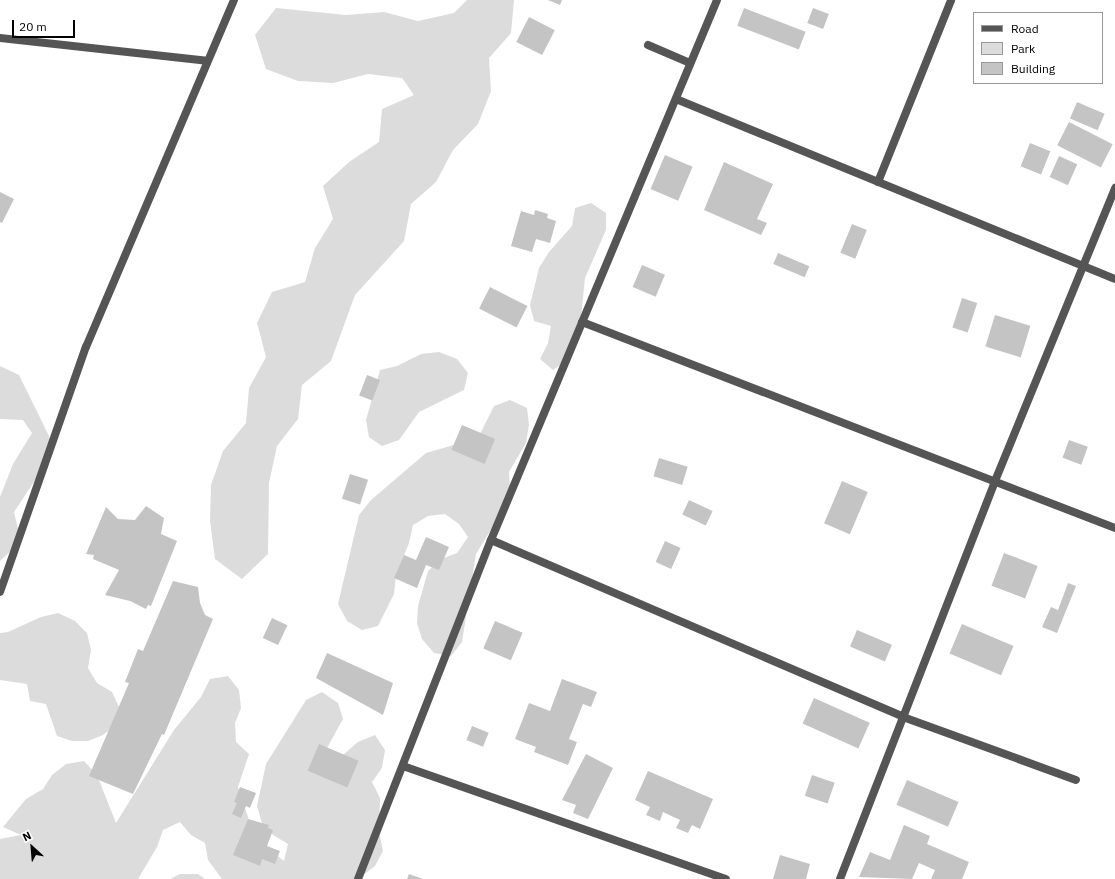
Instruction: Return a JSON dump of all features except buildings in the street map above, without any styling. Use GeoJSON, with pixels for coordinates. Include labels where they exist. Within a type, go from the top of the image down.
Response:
{"type":"FeatureCollection","features":[{"type":"Feature","properties":{"kind":"street"},"geometry":{"type":"LineString","coordinates":[[0,592],[86,347],[234,0]]}},
{"type":"Feature","properties":{"kind":"street"},"geometry":{"type":"LineString","coordinates":[[358,879],[491,540],[717,0]]}},
{"type":"Feature","properties":{"kind":"street"},"geometry":{"type":"LineString","coordinates":[[878,182],[951,0]]}},
{"type":"Feature","properties":{"kind":"street"},"geometry":{"type":"LineString","coordinates":[[0,38],[207,61]]}},
{"type":"Feature","properties":{"kind":"street"},"geometry":{"type":"LineString","coordinates":[[648,45],[690,63]]}},
{"type":"Feature","properties":{"kind":"street"},"geometry":{"type":"LineString","coordinates":[[676,98],[1115,279]]}},
{"type":"Feature","properties":{"kind":"street"},"geometry":{"type":"LineString","coordinates":[[840,879],[995,481],[1115,188]]}},
{"type":"Feature","properties":{"kind":"street"},"geometry":{"type":"LineString","coordinates":[[582,322],[1115,528]]}},
{"type":"Feature","properties":{"kind":"street"},"geometry":{"type":"LineString","coordinates":[[491,540],[903,717],[1076,780]]}},
{"type":"Feature","properties":{"kind":"street"},"geometry":{"type":"LineString","coordinates":[[403,766],[726,879]]}},
{"type":"Feature","properties":{"kind":"green space"},"geometry":{"type":"Polygon","coordinates":[[[467,0],[514,0],[511,33],[489,58],[491,91],[478,124],[453,150],[436,182],[411,204],[404,241],[355,295],[331,361],[302,385],[298,419],[277,446],[269,483],[268,554],[242,579],[215,559],[210,521],[211,485],[223,451],[246,423],[249,388],[266,357],[257,323],[272,292],[305,282],[315,248],[333,219],[323,186],[349,162],[379,142],[382,109],[414,95],[402,78],[368,74],[333,83],[298,81],[266,69],[255,35],[276,8],[346,15],[384,12],[418,21],[454,13],[467,0]]]}},
{"type":"Feature","properties":{"kind":"green space"},"geometry":{"type":"Polygon","coordinates":[[[591,203],[606,213],[606,230],[585,278],[580,328],[568,360],[553,370],[540,359],[548,343],[551,326],[534,321],[530,305],[539,268],[549,252],[572,226],[575,208],[591,203]]]}},
{"type":"Feature","properties":{"kind":"green space"},"geometry":{"type":"Polygon","coordinates":[[[439,352],[457,359],[468,373],[464,390],[419,412],[399,440],[382,446],[369,437],[366,420],[380,370],[397,366],[421,354],[439,352]]]}},
{"type":"Feature","properties":{"kind":"green space"},"geometry":{"type":"Polygon","coordinates":[[[0,366],[19,375],[49,436],[53,453],[14,512],[18,529],[16,546],[0,561],[0,497],[13,464],[32,433],[23,420],[0,419],[0,366]]]}},
{"type":"Feature","properties":{"kind":"green space"},"geometry":{"type":"Polygon","coordinates":[[[510,400],[527,408],[529,425],[526,443],[509,472],[510,489],[505,507],[476,554],[462,642],[451,656],[434,653],[422,639],[417,623],[418,606],[428,571],[441,559],[457,553],[468,537],[459,524],[445,514],[428,516],[413,525],[409,543],[396,575],[394,594],[378,626],[362,630],[347,621],[338,604],[359,515],[371,500],[426,453],[478,438],[494,406],[510,400]]]}},
{"type":"Feature","properties":{"kind":"green space"},"geometry":{"type":"Polygon","coordinates":[[[58,613],[75,621],[87,633],[91,650],[88,668],[97,683],[112,692],[119,707],[116,725],[103,735],[88,741],[72,741],[57,736],[46,704],[30,701],[27,684],[0,680],[0,633],[8,632],[41,617],[58,613]]]}},
{"type":"Feature","properties":{"kind":"green space"},"geometry":{"type":"Polygon","coordinates":[[[228,676],[239,690],[241,708],[235,723],[236,742],[249,754],[238,787],[255,838],[284,861],[288,844],[273,835],[262,823],[257,806],[266,764],[306,700],[322,692],[338,703],[343,719],[327,748],[330,766],[358,742],[375,735],[385,750],[382,768],[372,782],[380,798],[379,832],[383,851],[375,866],[358,879],[222,879],[208,860],[205,843],[191,835],[180,822],[163,830],[157,847],[138,879],[0,879],[0,839],[21,835],[3,827],[26,799],[43,789],[52,775],[66,764],[84,761],[97,775],[116,823],[174,730],[201,697],[210,679],[228,676]]]}},
{"type":"Feature","properties":{"kind":"green space"},"geometry":{"type":"Polygon","coordinates":[[[180,874],[198,874],[205,879],[170,879],[180,874]]]}}]}
